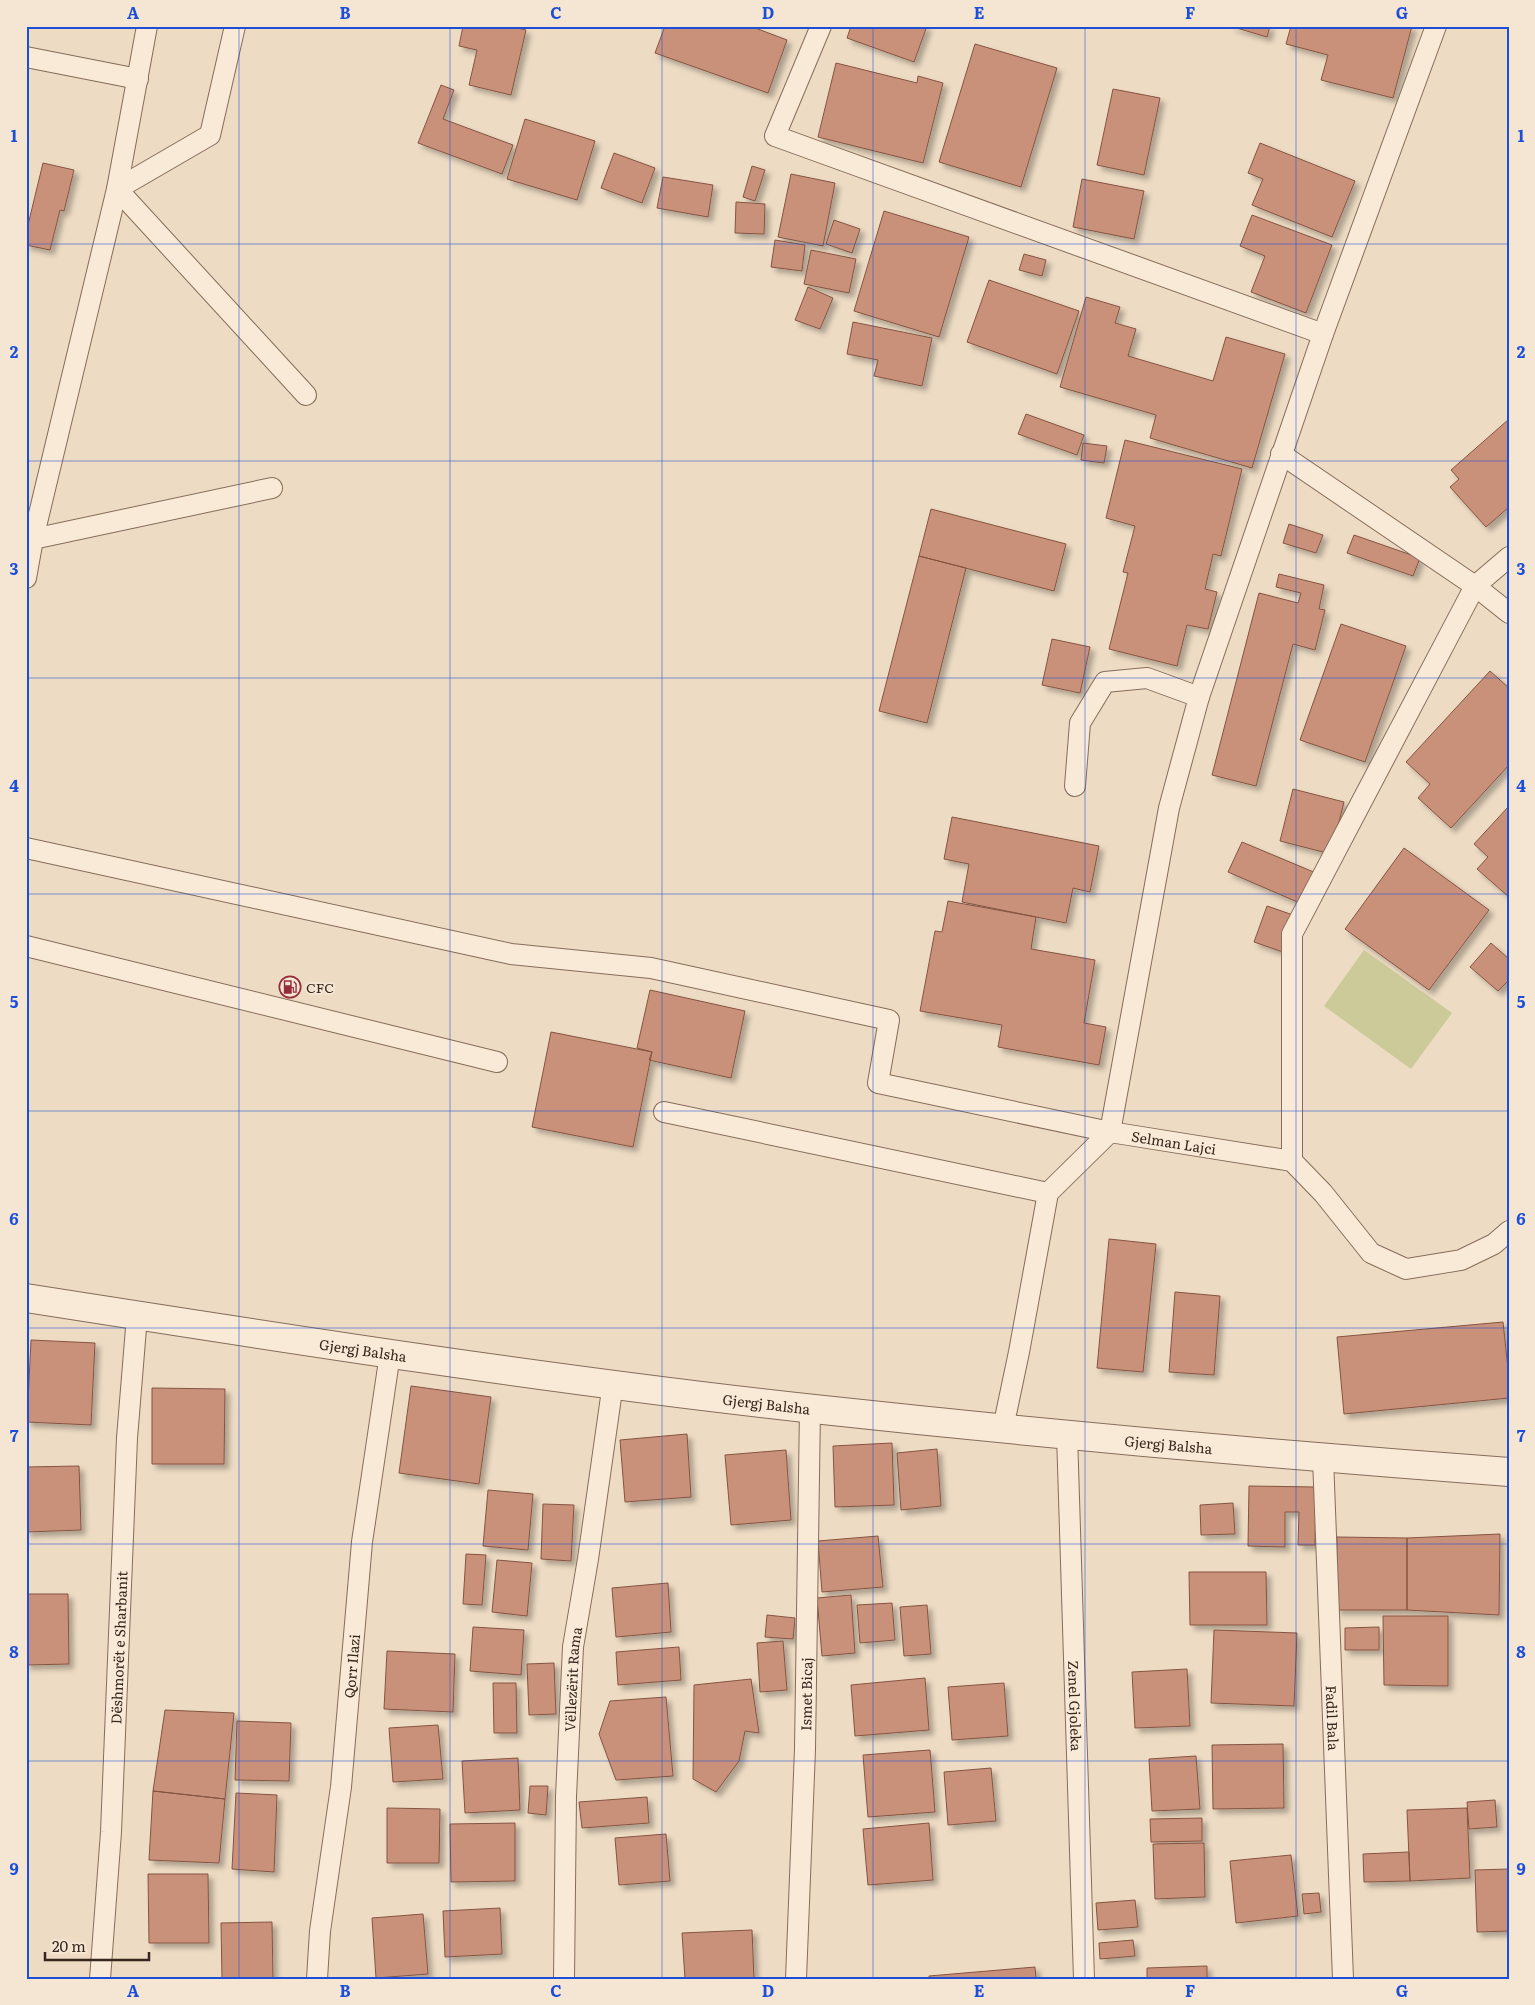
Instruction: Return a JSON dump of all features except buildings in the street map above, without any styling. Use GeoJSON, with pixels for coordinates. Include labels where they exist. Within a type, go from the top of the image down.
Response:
{"type":"FeatureCollection","features":[{"type":"Feature","properties":{"kind":"street","name":"Gjergj Balsha"},"geometry":{"type":"LineString","coordinates":[[26,1298],[390,1354],[810,1408],[1323,1458],[1509,1472]]}},
{"type":"Feature","properties":{"kind":"lane"},"geometry":{"type":"LineString","coordinates":[[26,578],[33,539],[117,189],[147,26]]}},
{"type":"Feature","properties":{"kind":"lane"},"geometry":{"type":"LineString","coordinates":[[117,189],[210,135],[235,26]]}},
{"type":"Feature","properties":{"kind":"lane"},"geometry":{"type":"LineString","coordinates":[[821,26],[775,136],[1323,334]]}},
{"type":"Feature","properties":{"kind":"lane"},"geometry":{"type":"LineString","coordinates":[[1003,1428],[1021,1343],[1048,1193],[1110,1132],[1169,808],[1199,697],[1323,334],[1436,26]]}},
{"type":"Feature","properties":{"kind":"lane"},"geometry":{"type":"LineString","coordinates":[[26,57],[138,79]]}},
{"type":"Feature","properties":{"kind":"lane"},"geometry":{"type":"LineString","coordinates":[[117,189],[306,396]]}},
{"type":"Feature","properties":{"kind":"lane"},"geometry":{"type":"LineString","coordinates":[[1281,454],[1475,586],[1509,613]]}},
{"type":"Feature","properties":{"kind":"lane"},"geometry":{"type":"LineString","coordinates":[[33,539],[272,488]]}},
{"type":"Feature","properties":{"kind":"lane"},"geometry":{"type":"LineString","coordinates":[[1509,557],[1475,586],[1292,934],[1292,1161],[1324,1193],[1371,1253],[1406,1269],[1461,1260],[1494,1244],[1509,1231]]}},
{"type":"Feature","properties":{"kind":"lane"},"geometry":{"type":"LineString","coordinates":[[1075,786],[1080,723],[1105,682],[1147,678],[1199,697]]}},
{"type":"Feature","properties":{"kind":"lane","name":"Selman Lajci"},"geometry":{"type":"LineString","coordinates":[[26,848],[511,954],[652,968],[889,1020],[878,1082],[1110,1132],[1292,1161]]}},
{"type":"Feature","properties":{"kind":"lane"},"geometry":{"type":"LineString","coordinates":[[26,946],[497,1062]]}},
{"type":"Feature","properties":{"kind":"lane"},"geometry":{"type":"LineString","coordinates":[[664,1112],[1048,1193]]}},
{"type":"Feature","properties":{"kind":"lane","name":"Dëshmorët e Sharbanit"},"geometry":{"type":"LineString","coordinates":[[100,1979],[111,1822],[127,1438],[138,1316]]}},
{"type":"Feature","properties":{"kind":"lane","name":"Qorr Ilazi"},"geometry":{"type":"LineString","coordinates":[[317,1979],[320,1931],[341,1787],[362,1542],[390,1354]]}},
{"type":"Feature","properties":{"kind":"lane","name":"Vëllezërit Rama"},"geometry":{"type":"LineString","coordinates":[[564,1979],[566,1796],[573,1647],[588,1559],[613,1384]]}},
{"type":"Feature","properties":{"kind":"lane","name":"Ismet Bicaj"},"geometry":{"type":"LineString","coordinates":[[796,1979],[805,1749],[810,1408]]}},
{"type":"Feature","properties":{"kind":"lane","name":"Zenel Gjoleka"},"geometry":{"type":"LineString","coordinates":[[1067,1434],[1084,1979]]}},
{"type":"Feature","properties":{"kind":"lane","name":"Fadil Bala"},"geometry":{"type":"LineString","coordinates":[[1323,1458],[1343,1979]]}},
{"type":"Feature","properties":{"kind":"shaded area"},"geometry":{"type":"Polygon","coordinates":[[[1364,950],[1452,1013],[1411,1069],[1324,1006],[1364,950]]]}},
{"type":"Feature","properties":{"kind":"place","name":"CFC"},"geometry":{"type":"Point","coordinates":[290,987]}}]}
